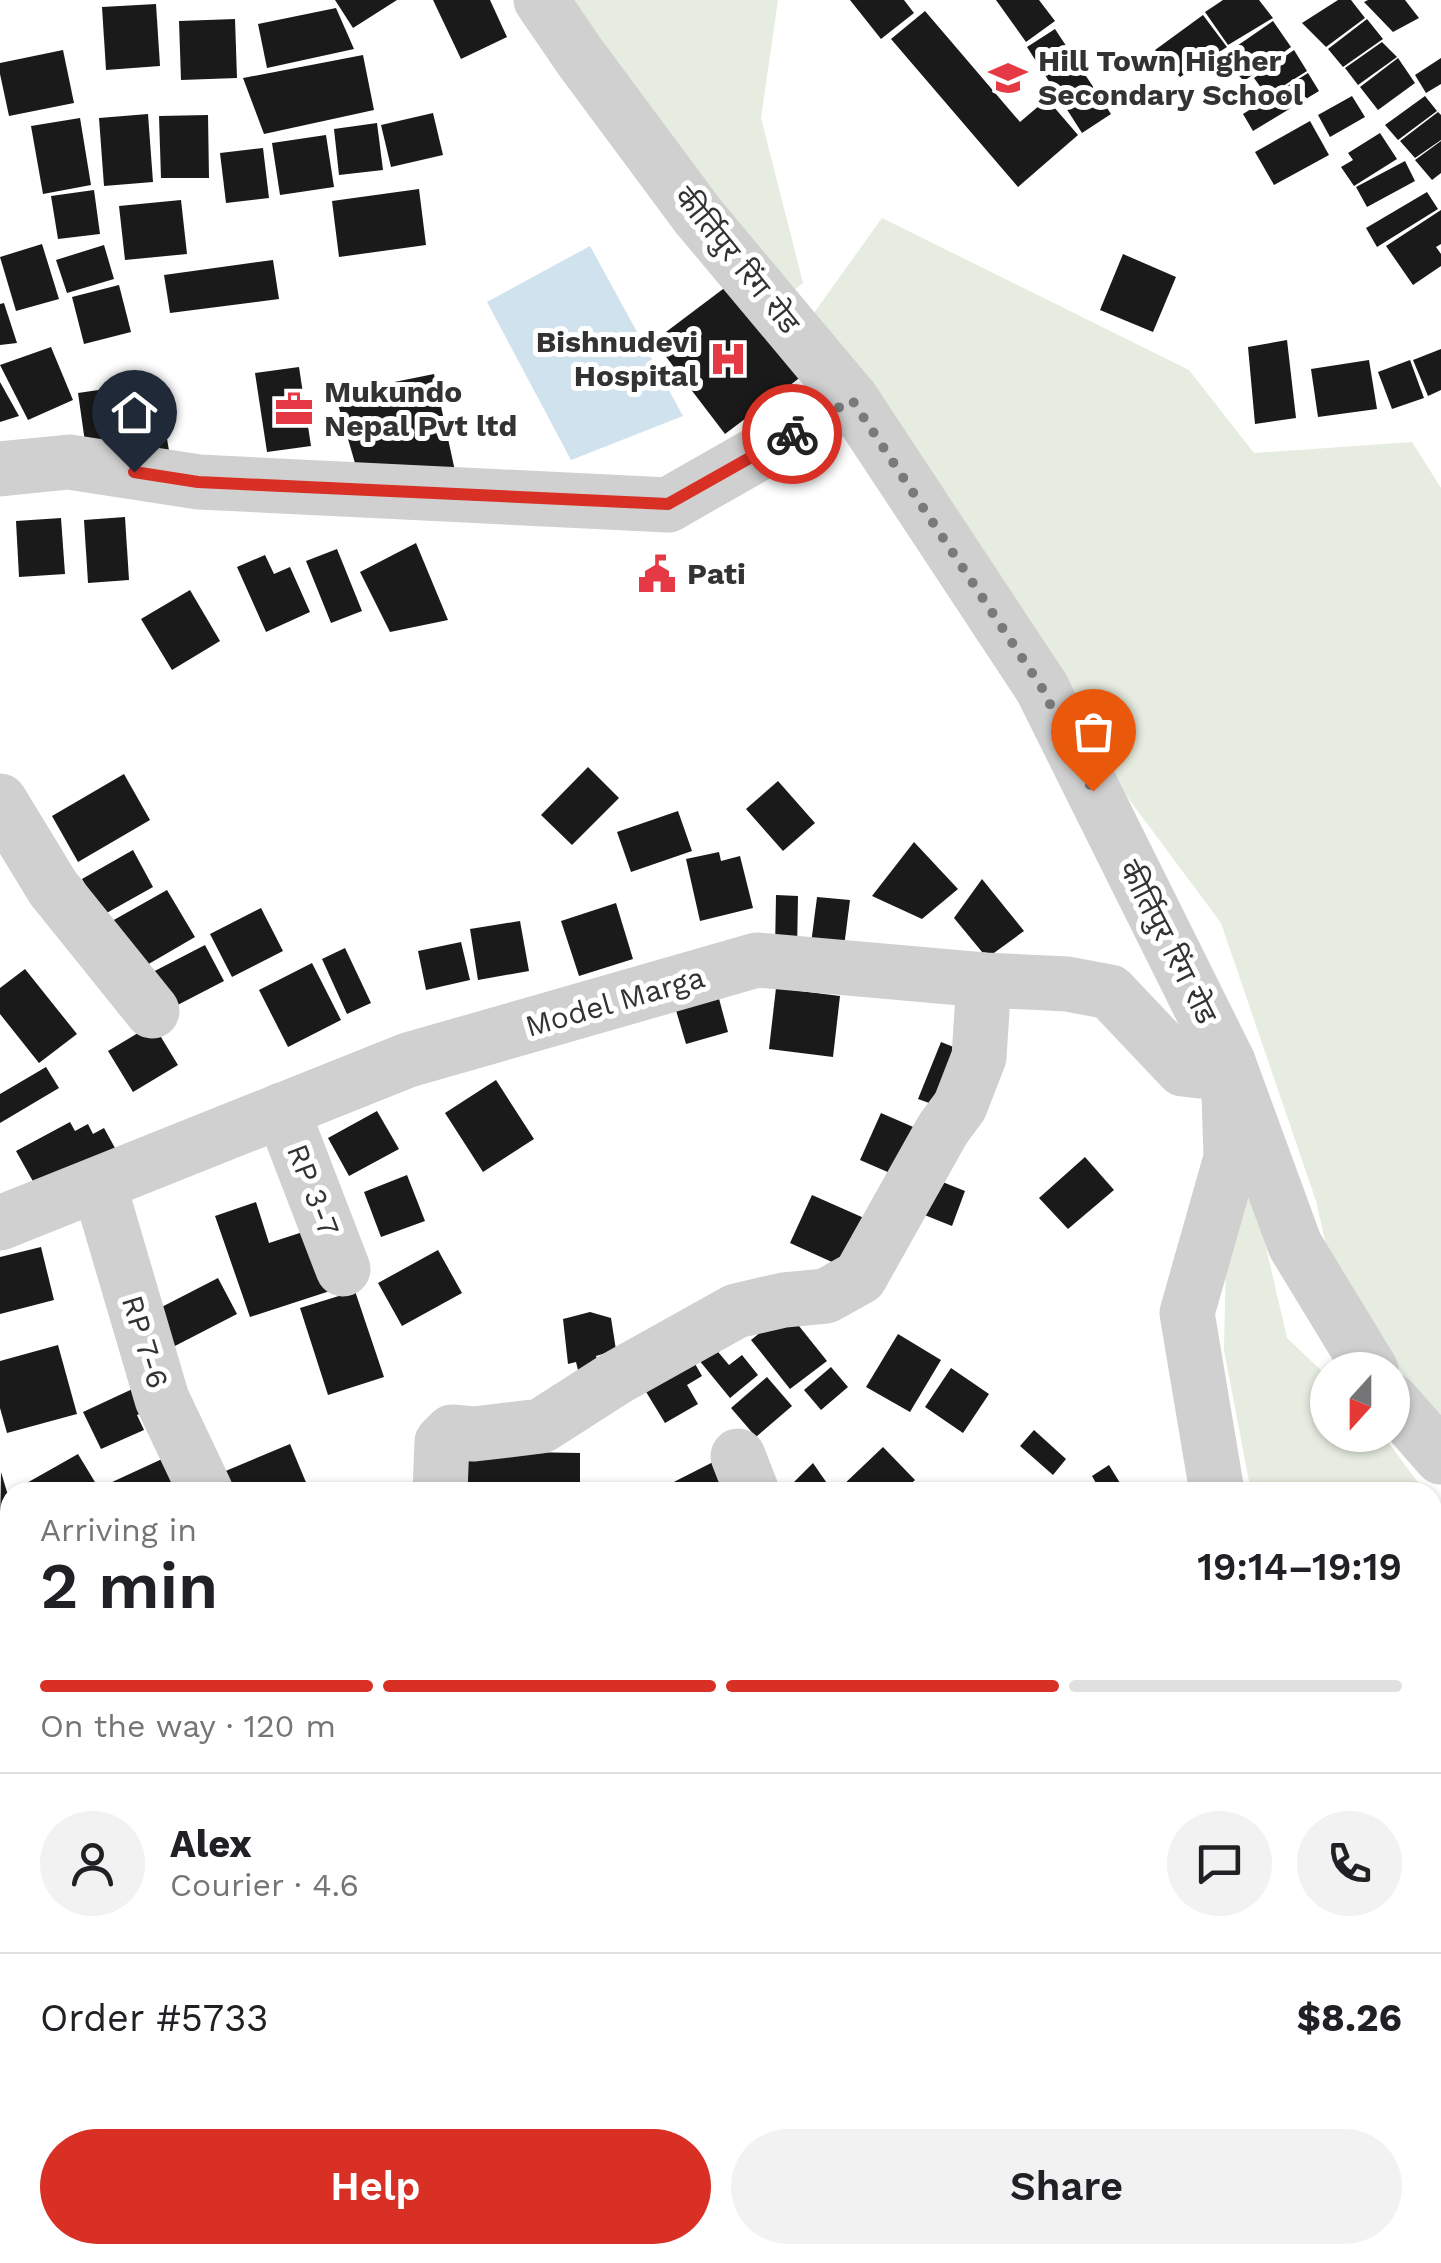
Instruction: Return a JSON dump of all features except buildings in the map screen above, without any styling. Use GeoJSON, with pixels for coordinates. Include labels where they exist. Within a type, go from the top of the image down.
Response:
{"type":"FeatureCollection","features":[{"type":"Feature","properties":{"kind":"street","name":"कीर्तिपुर रिंग रोड"},"geometry":{"type":"LineString","coordinates":[[541,0],[698,216],[852,400],[1042,688],[1228,1062],[1295,1245],[1360,1352]]}},
{"type":"Feature","properties":{"kind":"street"},"geometry":{"type":"LineString","coordinates":[[0,469],[69,462],[198,482],[668,504],[852,400]]}},
{"type":"Feature","properties":{"kind":"street"},"geometry":{"type":"LineString","coordinates":[[0,801],[54,888],[152,1010]]}},
{"type":"Feature","properties":{"kind":"street","name":"Model Marga"},"geometry":{"type":"LineString","coordinates":[[4,1215],[99,1186],[408,1060],[757,960],[1067,984],[1110,992],[1183,1069],[1200,1071],[1228,1062]]}},
{"type":"Feature","properties":{"kind":"street"},"geometry":{"type":"LineString","coordinates":[[440,1482],[442,1442],[452,1432],[474,1434],[541,1426],[616,1378],[736,1311],[826,1296],[860,1278],[942,1128],[960,1106],[979,1058],[984,980]]}},
{"type":"Feature","properties":{"kind":"street"},"geometry":{"type":"LineString","coordinates":[[1193,1482],[1187,1313],[1231,1158],[1228,1062]]}},
{"type":"Feature","properties":{"kind":"street","name":"RP 3-7"},"geometry":{"type":"LineString","coordinates":[[282,1110],[343,1269]]}},
{"type":"Feature","properties":{"kind":"street","name":"RP 7-6"},"geometry":{"type":"LineString","coordinates":[[99,1186],[162,1399],[201,1482]]}},
{"type":"Feature","properties":{"kind":"street"},"geometry":{"type":"LineString","coordinates":[[1187,1313],[1215,1482]]}},
{"type":"Feature","properties":{"kind":"street"},"geometry":{"type":"LineString","coordinates":[[1410,1422],[1441,1457]]}},
{"type":"Feature","properties":{"kind":"shaded area"},"geometry":{"type":"Polygon","coordinates":[[[527,0],[778,0],[761,118],[803,283],[770,309],[527,0]]]}},
{"type":"Feature","properties":{"kind":"shaded area"},"geometry":{"type":"Polygon","coordinates":[[[882,218],[1189,370],[1254,453],[1412,442],[1441,488],[1441,1419],[1410,1385],[1410,1352],[1388,1352],[1330,1262],[1316,1201],[1221,923],[791,345],[882,218]]]}},
{"type":"Feature","properties":{"kind":"shaded area"},"geometry":{"type":"Polygon","coordinates":[[[1250,1178],[1287,1338],[1310,1360],[1310,1452],[1396,1452],[1418,1482],[1249,1482],[1224,1350],[1226,1259],[1250,1178]]]}},
{"type":"Feature","properties":{"kind":"water"},"geometry":{"type":"Polygon","coordinates":[[[590,246],[683,416],[571,460],[487,302],[590,246]]]}},
{"type":"Feature","properties":{"kind":"way so far"},"geometry":{"type":"LineString","coordinates":[[792,434],[852,400],[1042,688],[1093,791]]}},
{"type":"Feature","properties":{"kind":"place","name":"Hill Town Higher Secondary School"},"geometry":{"type":"Point","coordinates":[1008,78]}},
{"type":"Feature","properties":{"kind":"place","name":"Bishnudevi Hospital"},"geometry":{"type":"Point","coordinates":[728,359]}},
{"type":"Feature","properties":{"kind":"place","name":"Mukundo Nepal Pvt ltd"},"geometry":{"type":"Point","coordinates":[294,409]}},
{"type":"Feature","properties":{"kind":"place","name":"Pati"},"geometry":{"type":"Point","coordinates":[657,574]}},
{"type":"Feature","properties":{"kind":"route"},"geometry":{"type":"LineString","coordinates":[[134,472],[198,482],[668,504],[792,434]]}}]}
